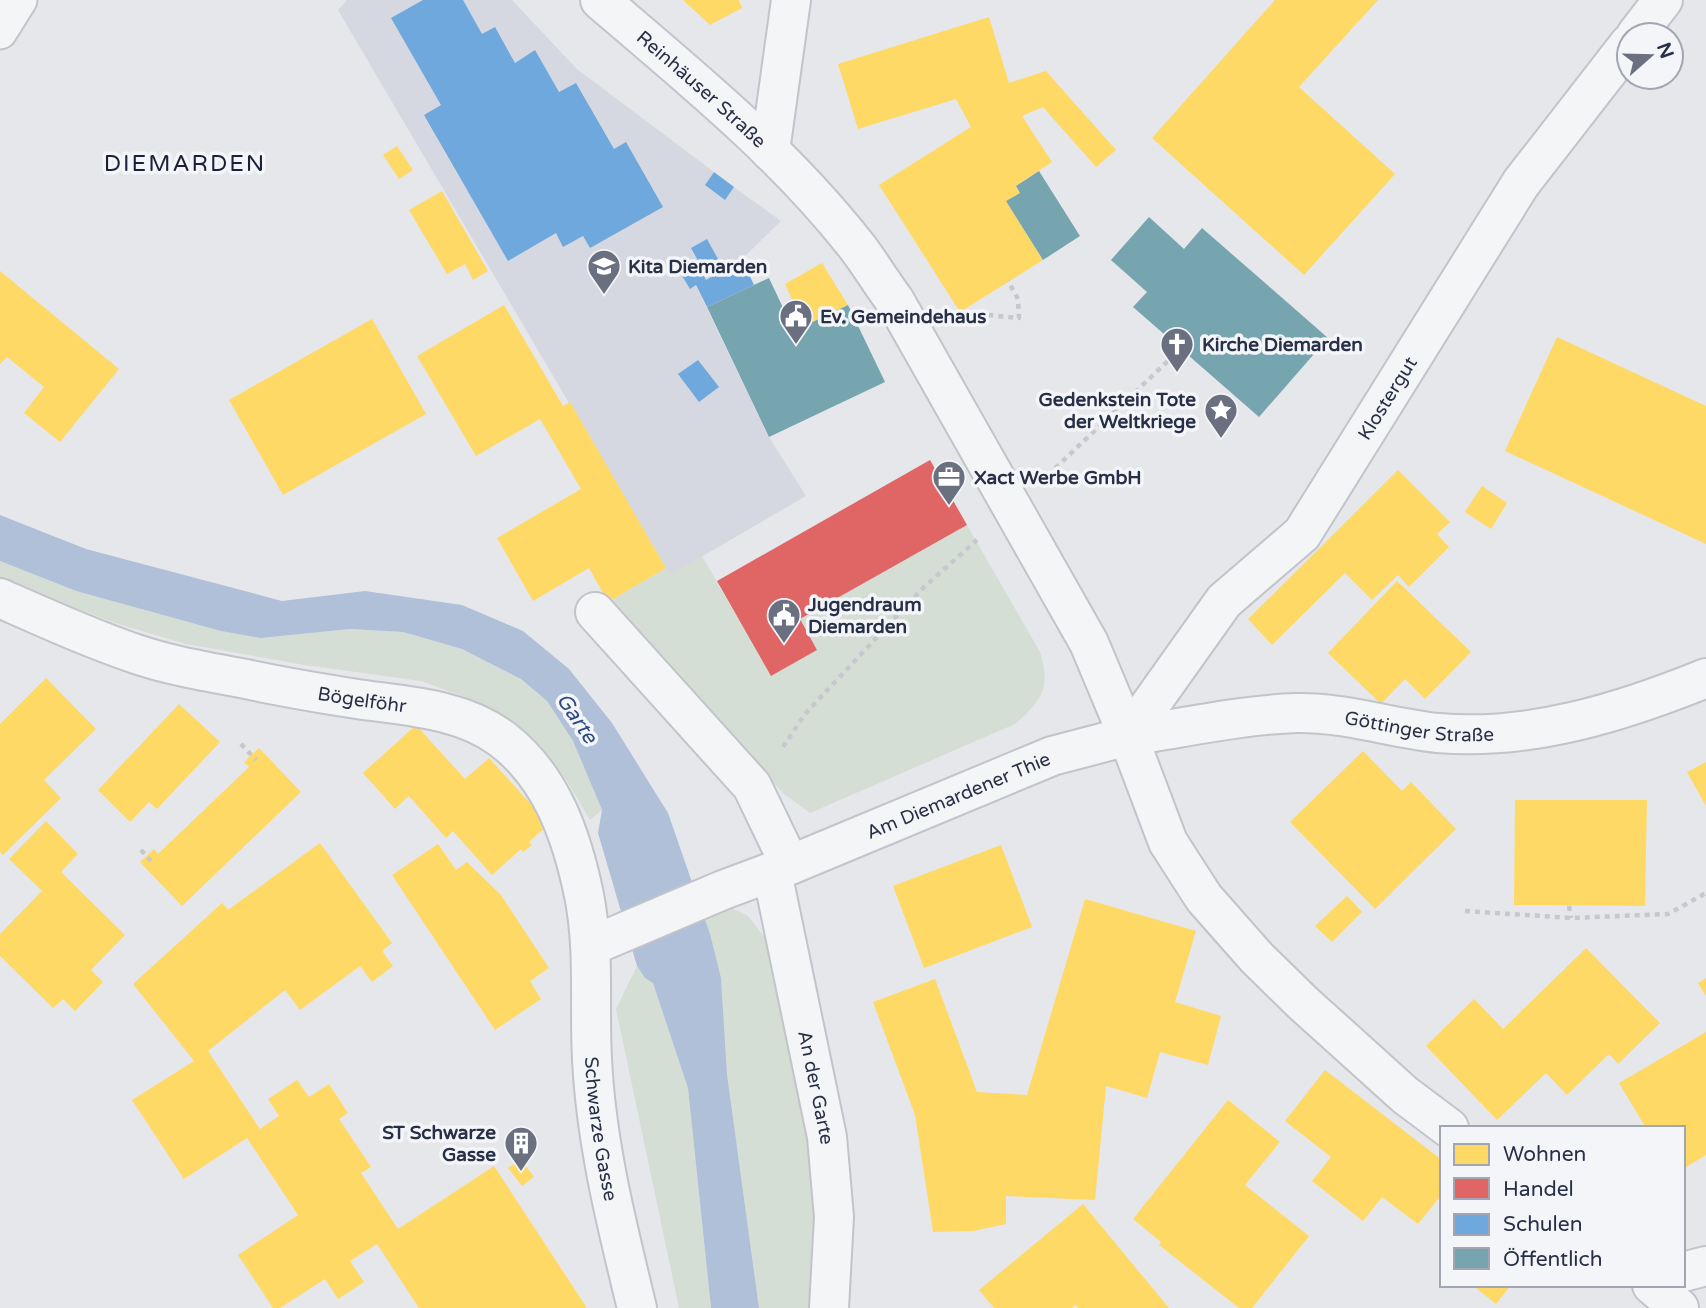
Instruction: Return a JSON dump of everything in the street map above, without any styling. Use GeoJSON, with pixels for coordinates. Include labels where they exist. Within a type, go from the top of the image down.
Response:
{"type":"FeatureCollection","features":[{"type":"Feature","properties":{"kind":"street","name":"Reinhäuser Straße"},"geometry":{"type":"LineString","coordinates":[[600,0],[723,105],[770,151],[858,248],[895,301],[1089,643],[1168,842],[1204,898],[1257,958],[1303,1003],[1405,1095],[1446,1126]]}},
{"type":"Feature","properties":{"kind":"street"},"geometry":{"type":"LineString","coordinates":[[770,151],[791,0]]}},
{"type":"Feature","properties":{"kind":"street"},"geometry":{"type":"LineString","coordinates":[[1647,21],[1663,0]]}},
{"type":"Feature","properties":{"kind":"street","name":"Klostergut"},"geometry":{"type":"LineString","coordinates":[[1128,736],[1224,601],[1302,534],[1521,183],[1615,62]]}},
{"type":"Feature","properties":{"kind":"street","name":"Bögelföhr"},"geometry":{"type":"LineString","coordinates":[[0,598],[138,655],[292,689],[449,714],[488,730],[504,741],[551,795],[562,819],[584,896],[591,946]]}},
{"type":"Feature","properties":{"kind":"street"},"geometry":{"type":"LineString","coordinates":[[595,612],[752,786],[781,868]]}},
{"type":"Feature","properties":{"kind":"street","name":"Göttinger Straße"},"geometry":{"type":"LineString","coordinates":[[1128,736],[1264,715],[1296,713],[1324,713],[1422,731],[1490,733],[1532,729],[1590,718],[1652,701],[1706,678]]}},
{"type":"Feature","properties":{"kind":"street","name":"Am Diemardener Thie"},"geometry":{"type":"LineString","coordinates":[[591,946],[1052,756],[1128,736]]}},
{"type":"Feature","properties":{"kind":"street","name":"An der Garte"},"geometry":{"type":"LineString","coordinates":[[781,868],[827,1136],[834,1217],[829,1308]]}},
{"type":"Feature","properties":{"kind":"street","name":"Schwarze Gasse"},"geometry":{"type":"LineString","coordinates":[[591,946],[590,1015],[595,1100],[607,1174],[638,1308]]}},
{"type":"Feature","properties":{"kind":"street"},"geometry":{"type":"LineString","coordinates":[[1685,1271],[1706,1266]]}},
{"type":"Feature","properties":{"kind":"street"},"geometry":{"type":"LineString","coordinates":[[1654,1287],[1679,1308]]}},
{"type":"Feature","properties":{"kind":"lane"},"geometry":{"type":"LineString","coordinates":[[0,32],[20,0]]}},
{"type":"Feature","properties":{"kind":"path"},"geometry":{"type":"LineString","coordinates":[[968,320],[979,314],[1019,318],[1018,299],[1008,281]]}},
{"type":"Feature","properties":{"kind":"path"},"geometry":{"type":"LineString","coordinates":[[752,786],[766,772],[805,714],[924,587],[1012,510],[1170,359]]}},
{"type":"Feature","properties":{"kind":"path"},"geometry":{"type":"LineString","coordinates":[[241,744],[256,760]]}},
{"type":"Feature","properties":{"kind":"path"},"geometry":{"type":"LineString","coordinates":[[141,850],[151,860]]}},
{"type":"Feature","properties":{"kind":"path"},"geometry":{"type":"LineString","coordinates":[[1465,911],[1571,918],[1668,914],[1706,893]]}},
{"type":"Feature","properties":{"kind":"path"},"geometry":{"type":"LineString","coordinates":[[1569,906],[1571,918]]}},
{"type":"Feature","properties":{"kind":"shaded area","name":"Kita Diemarden"},"geometry":{"type":"Polygon","coordinates":[[[347,0],[512,0],[577,69],[714,172],[705,185],[734,187],[781,221],[742,259],[696,286],[769,437],[806,496],[670,575],[338,10],[347,0]]]}},
{"type":"Feature","properties":{"kind":"shaded area"},"geometry":{"type":"Polygon","coordinates":[[[967,525],[1040,652],[1045,675],[1038,700],[1015,724],[810,813],[784,794],[608,602],[666,568],[671,574],[702,556],[771,676],[817,650],[800,619],[967,525]]]}},
{"type":"Feature","properties":{"kind":"shaded area"},"geometry":{"type":"Polygon","coordinates":[[[0,561],[76,591],[221,631],[261,638],[350,629],[403,632],[462,649],[521,679],[547,701],[573,741],[602,810],[590,820],[567,781],[546,754],[516,724],[478,702],[421,681],[305,665],[186,644],[115,623],[0,579],[0,561]]]}},
{"type":"Feature","properties":{"kind":"shaded area"},"geometry":{"type":"Polygon","coordinates":[[[730,907],[748,916],[763,935],[777,965],[808,1133],[814,1219],[810,1308],[759,1308],[727,1074],[721,978],[705,918],[730,907]]]}},
{"type":"Feature","properties":{"kind":"shaded area"},"geometry":{"type":"Polygon","coordinates":[[[637,966],[645,978],[653,983],[688,1088],[711,1308],[679,1308],[616,1009],[637,966]]]}},
{"type":"Feature","properties":{"kind":"water","name":"Garte"},"geometry":{"type":"Polygon","coordinates":[[[0,515],[86,549],[282,601],[365,591],[462,605],[523,631],[569,669],[612,723],[668,813],[710,934],[721,978],[727,1074],[759,1308],[711,1308],[688,1088],[653,983],[645,978],[637,966],[598,833],[602,810],[573,741],[547,701],[521,679],[462,649],[403,632],[350,629],[261,638],[221,631],[76,591],[0,561],[0,515]]]}},
{"type":"Feature","properties":{"kind":"building: Wohnen"},"geometry":{"type":"Polygon","coordinates":[[[683,0],[739,0],[742,8],[710,25],[683,0]]]}},
{"type":"Feature","properties":{"kind":"building: Wohnen"},"geometry":{"type":"Polygon","coordinates":[[[1275,0],[1378,0],[1299,87],[1395,174],[1304,275],[1152,138],[1275,0]]]}},
{"type":"Feature","properties":{"kind":"building: Wohnen"},"geometry":{"type":"Polygon","coordinates":[[[989,17],[1009,83],[1046,71],[1116,150],[1096,167],[1043,107],[1022,116],[1052,162],[1016,186],[1020,193],[1006,201],[1043,260],[960,312],[879,185],[971,127],[956,99],[858,129],[838,64],[989,17]]]}},
{"type":"Feature","properties":{"kind":"building: Wohnen"},"geometry":{"type":"Polygon","coordinates":[[[397,146],[413,170],[399,179],[383,155],[397,146]]]}},
{"type":"Feature","properties":{"kind":"building: Wohnen"},"geometry":{"type":"Polygon","coordinates":[[[442,191],[488,271],[473,280],[465,264],[447,274],[409,210],[442,191]]]}},
{"type":"Feature","properties":{"kind":"building: Wohnen"},"geometry":{"type":"Polygon","coordinates":[[[822,263],[848,305],[804,326],[785,284],[822,263]]]}},
{"type":"Feature","properties":{"kind":"building: Wohnen"},"geometry":{"type":"Polygon","coordinates":[[[0,271],[119,369],[60,442],[24,413],[44,387],[7,357],[0,364],[0,271]]]}},
{"type":"Feature","properties":{"kind":"building: Wohnen"},"geometry":{"type":"Polygon","coordinates":[[[504,305],[563,406],[570,402],[666,568],[608,602],[589,568],[533,601],[497,538],[581,489],[540,419],[476,456],[417,356],[504,305]]]}},
{"type":"Feature","properties":{"kind":"building: Wohnen"},"geometry":{"type":"Polygon","coordinates":[[[372,319],[426,414],[283,495],[229,400],[372,319]]]}},
{"type":"Feature","properties":{"kind":"building: Wohnen"},"geometry":{"type":"Polygon","coordinates":[[[1557,337],[1706,406],[1706,544],[1505,451],[1557,337]]]}},
{"type":"Feature","properties":{"kind":"building: Wohnen"},"geometry":{"type":"Polygon","coordinates":[[[1398,470],[1450,522],[1437,534],[1449,547],[1409,587],[1398,575],[1372,600],[1345,573],[1272,645],[1248,619],[1398,470]]]}},
{"type":"Feature","properties":{"kind":"building: Wohnen"},"geometry":{"type":"Polygon","coordinates":[[[1482,486],[1507,503],[1491,529],[1465,512],[1482,486]]]}},
{"type":"Feature","properties":{"kind":"building: Wohnen"},"geometry":{"type":"Polygon","coordinates":[[[1397,581],[1471,652],[1425,699],[1405,679],[1381,704],[1328,653],[1397,581]]]}},
{"type":"Feature","properties":{"kind":"building: Wohnen"},"geometry":{"type":"Polygon","coordinates":[[[46,678],[96,729],[44,780],[61,798],[3,855],[0,852],[0,724],[46,678]]]}},
{"type":"Feature","properties":{"kind":"building: Wohnen"},"geometry":{"type":"Polygon","coordinates":[[[179,704],[220,742],[157,809],[149,802],[130,822],[98,790],[179,704]]]}},
{"type":"Feature","properties":{"kind":"building: Wohnen"},"geometry":{"type":"Polygon","coordinates":[[[416,725],[465,779],[489,758],[549,824],[529,842],[532,845],[523,852],[521,849],[492,875],[453,831],[446,838],[409,796],[395,809],[363,773],[416,725]]]}},
{"type":"Feature","properties":{"kind":"building: Wohnen"},"geometry":{"type":"Polygon","coordinates":[[[259,748],[301,792],[182,906],[140,862],[154,849],[158,854],[249,767],[244,762],[259,748]]]}},
{"type":"Feature","properties":{"kind":"building: Wohnen"},"geometry":{"type":"Polygon","coordinates":[[[1363,751],[1402,791],[1411,782],[1456,829],[1375,909],[1290,822],[1363,751]]]}},
{"type":"Feature","properties":{"kind":"building: Wohnen"},"geometry":{"type":"Polygon","coordinates":[[[1706,762],[1706,806],[1687,772],[1706,762]]]}},
{"type":"Feature","properties":{"kind":"building: Wohnen"},"geometry":{"type":"Polygon","coordinates":[[[1515,800],[1647,800],[1645,906],[1514,905],[1515,800]]]}},
{"type":"Feature","properties":{"kind":"building: Wohnen"},"geometry":{"type":"Polygon","coordinates":[[[46,821],[78,854],[61,872],[125,935],[91,970],[103,982],[75,1011],[63,999],[53,1008],[0,956],[0,934],[42,891],[9,859],[46,821]]]}},
{"type":"Feature","properties":{"kind":"building: Wohnen"},"geometry":{"type":"Polygon","coordinates":[[[320,843],[392,943],[382,951],[393,966],[372,982],[360,966],[300,1010],[285,990],[208,1051],[260,1129],[279,1116],[268,1099],[297,1080],[309,1097],[329,1084],[348,1113],[339,1119],[371,1167],[361,1173],[398,1229],[494,1166],[587,1308],[419,1308],[377,1244],[350,1261],[364,1282],[338,1299],[325,1279],[280,1308],[273,1308],[238,1255],[298,1215],[247,1138],[184,1179],[132,1100],[194,1061],[133,984],[222,903],[228,910],[320,843]]]}},
{"type":"Feature","properties":{"kind":"building: Wohnen"},"geometry":{"type":"Polygon","coordinates":[[[438,844],[456,870],[467,862],[501,895],[549,968],[530,981],[541,999],[495,1030],[392,875],[438,844]]]}},
{"type":"Feature","properties":{"kind":"building: Wohnen"},"geometry":{"type":"Polygon","coordinates":[[[1001,845],[1032,927],[924,968],[893,886],[1001,845]]]}},
{"type":"Feature","properties":{"kind":"building: Wohnen"},"geometry":{"type":"Polygon","coordinates":[[[1347,896],[1362,912],[1332,942],[1315,926],[1347,896]]]}},
{"type":"Feature","properties":{"kind":"building: Wohnen"},"geometry":{"type":"Polygon","coordinates":[[[1085,899],[1196,931],[1175,1002],[1221,1016],[1208,1065],[1160,1052],[1147,1098],[1106,1086],[1095,1200],[1006,1196],[1006,1224],[973,1231],[933,1232],[915,1115],[873,1002],[935,979],[977,1092],[1027,1095],[1085,899]]]}},
{"type":"Feature","properties":{"kind":"building: Wohnen"},"geometry":{"type":"Polygon","coordinates":[[[1586,948],[1660,1023],[1618,1064],[1609,1054],[1567,1095],[1546,1073],[1497,1120],[1426,1046],[1474,999],[1503,1029],[1586,948]]]}},
{"type":"Feature","properties":{"kind":"building: Wohnen"},"geometry":{"type":"Polygon","coordinates":[[[1706,978],[1706,996],[1698,983],[1706,978]]]}},
{"type":"Feature","properties":{"kind":"building: Wohnen"},"geometry":{"type":"Polygon","coordinates":[[[1706,1032],[1706,1155],[1685,1168],[1685,1126],[1645,1126],[1619,1083],[1706,1032]]]}},
{"type":"Feature","properties":{"kind":"building: Wohnen"},"geometry":{"type":"Polygon","coordinates":[[[1325,1070],[1440,1158],[1440,1196],[1418,1224],[1382,1197],[1363,1221],[1312,1181],[1331,1157],[1285,1121],[1325,1070]]]}},
{"type":"Feature","properties":{"kind":"building: Wohnen"},"geometry":{"type":"Polygon","coordinates":[[[1228,1100],[1280,1142],[1245,1185],[1309,1236],[1252,1308],[1239,1308],[1159,1245],[1161,1242],[1133,1219],[1228,1100]]]}},
{"type":"Feature","properties":{"kind":"building: Wohnen","name":"ST Schwarze Gasse"},"geometry":{"type":"Polygon","coordinates":[[[521,1159],[534,1177],[522,1186],[508,1168],[521,1159]]]}},
{"type":"Feature","properties":{"kind":"building: Wohnen"},"geometry":{"type":"Polygon","coordinates":[[[1083,1204],[1169,1308],[1078,1308],[1076,1305],[1072,1308],[994,1308],[979,1290],[1083,1204]]]}},
{"type":"Feature","properties":{"kind":"building: Wohnen"},"geometry":{"type":"Polygon","coordinates":[[[1475,1287],[1509,1287],[1496,1304],[1475,1287]]]}},
{"type":"Feature","properties":{"kind":"building: Handel"},"geometry":{"type":"Polygon","coordinates":[[[930,460],[967,525],[800,619],[817,650],[771,676],[717,581],[930,460]]]}},
{"type":"Feature","properties":{"kind":"building: Schulen"},"geometry":{"type":"Polygon","coordinates":[[[423,0],[463,0],[482,34],[495,27],[515,63],[535,50],[559,92],[576,83],[614,149],[626,142],[663,207],[590,248],[583,236],[563,247],[556,233],[508,261],[424,115],[441,105],[391,18],[423,0]]]}},
{"type":"Feature","properties":{"kind":"building: Schulen"},"geometry":{"type":"Polygon","coordinates":[[[714,172],[734,187],[725,200],[705,185],[714,172]]]}},
{"type":"Feature","properties":{"kind":"building: Schulen"},"geometry":{"type":"Polygon","coordinates":[[[707,239],[718,259],[702,268],[691,248],[707,239]]]}},
{"type":"Feature","properties":{"kind":"building: Schulen"},"geometry":{"type":"Polygon","coordinates":[[[742,259],[754,285],[707,307],[696,285],[690,289],[681,274],[698,265],[706,280],[742,259]]]}},
{"type":"Feature","properties":{"kind":"building: Schulen"},"geometry":{"type":"Polygon","coordinates":[[[698,360],[719,387],[699,402],[678,374],[698,360]]]}},
{"type":"Feature","properties":{"kind":"building: Öffentlich"},"geometry":{"type":"Polygon","coordinates":[[[1039,171],[1080,236],[1043,260],[1006,201],[1020,193],[1016,186],[1039,171]]]}},
{"type":"Feature","properties":{"kind":"building: Öffentlich"},"geometry":{"type":"Polygon","coordinates":[[[1149,217],[1184,249],[1202,228],[1328,338],[1259,417],[1133,307],[1147,292],[1111,260],[1149,217]]]}},
{"type":"Feature","properties":{"kind":"building: Öffentlich","name":"Ev. Gemeindehaus"},"geometry":{"type":"Polygon","coordinates":[[[769,278],[794,331],[848,305],[885,382],[769,437],[707,307],[769,278]]]}},
{"type":"Feature","properties":{"kind":"place","name":"Kita Diemarden"},"geometry":{"type":"Point","coordinates":[604,296]}},
{"type":"Feature","properties":{"kind":"place","name":"Ev. Gemeindehaus"},"geometry":{"type":"Point","coordinates":[796,346]}},
{"type":"Feature","properties":{"kind":"place","name":"Kirche Diemarden"},"geometry":{"type":"Point","coordinates":[1177,374]}},
{"type":"Feature","properties":{"kind":"place","name":"Gedenkstein Tote der Weltkriege"},"geometry":{"type":"Point","coordinates":[1221,440]}},
{"type":"Feature","properties":{"kind":"place","name":"Xact Werbe GmbH"},"geometry":{"type":"Point","coordinates":[949,507]}},
{"type":"Feature","properties":{"kind":"place","name":"Jugendraum Diemarden"},"geometry":{"type":"Point","coordinates":[784,645]}},
{"type":"Feature","properties":{"kind":"place","name":"ST Schwarze Gasse"},"geometry":{"type":"Point","coordinates":[521,1173]}},
{"type":"Feature","properties":{"kind":"district","name":"DIEMARDEN"},"geometry":{"type":"Point","coordinates":[185,163]}}]}
